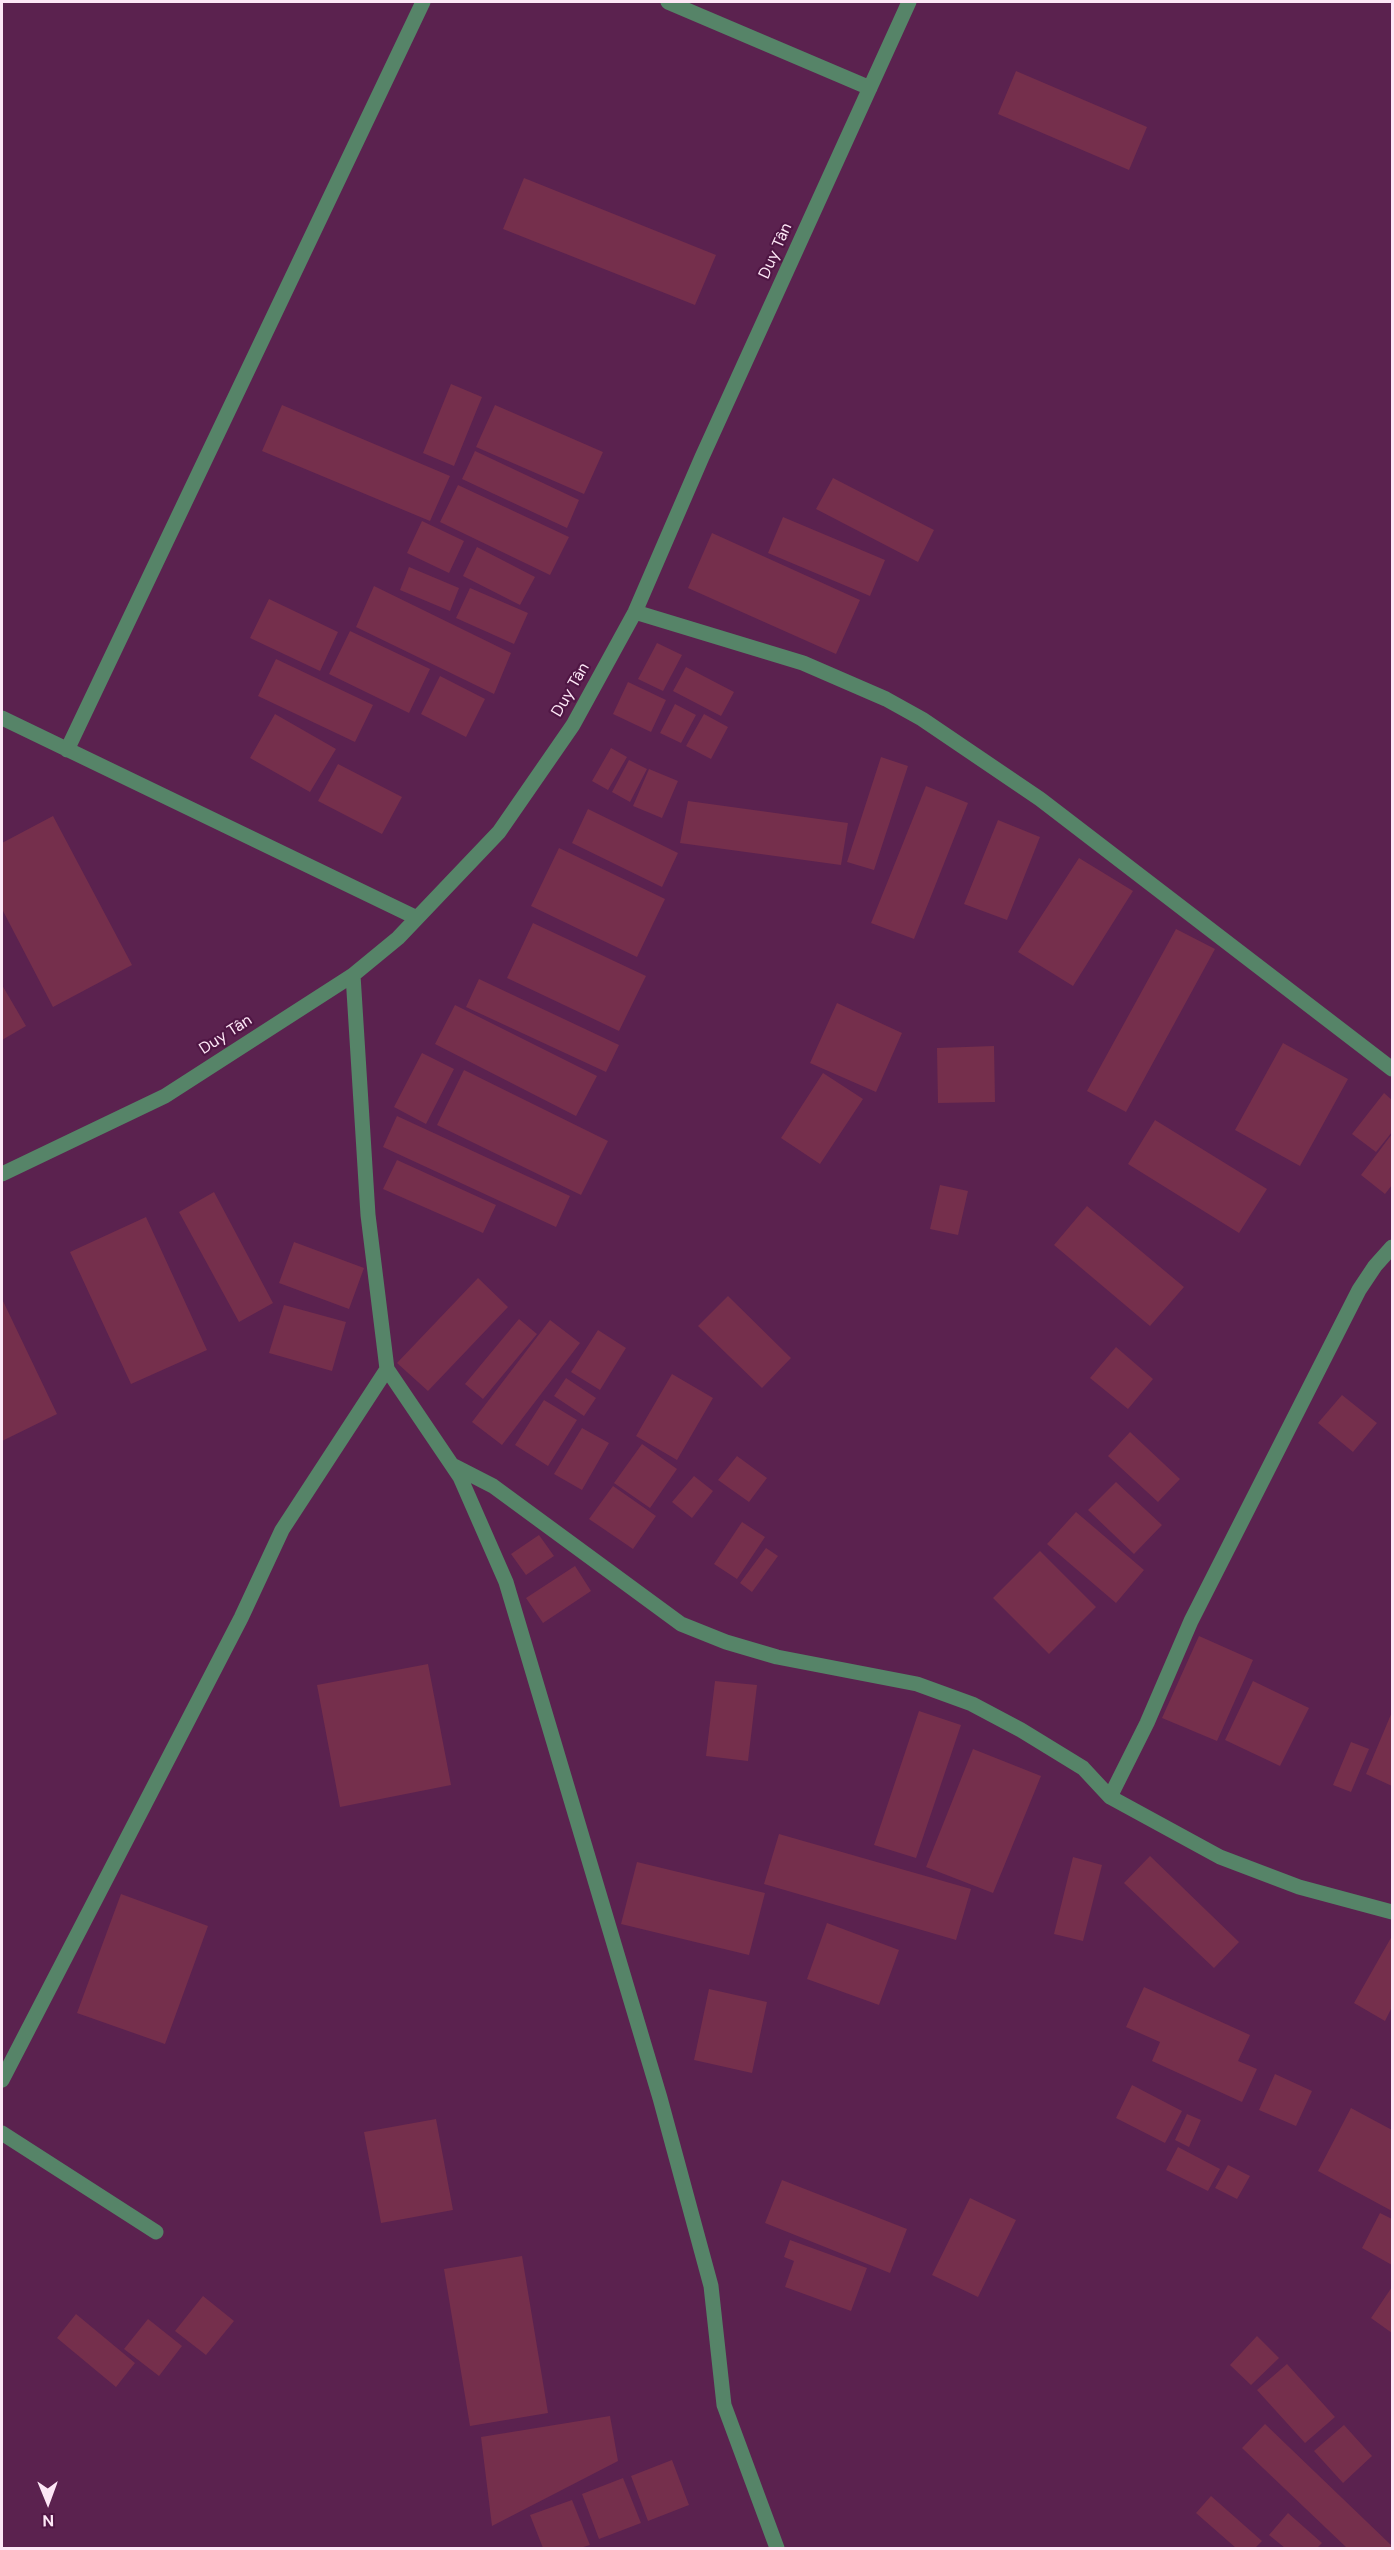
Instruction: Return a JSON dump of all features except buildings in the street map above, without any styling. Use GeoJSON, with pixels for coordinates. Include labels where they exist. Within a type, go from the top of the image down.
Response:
{"type":"FeatureCollection","features":[{"type":"Feature","properties":{"kind":"street"},"geometry":{"type":"LineString","coordinates":[[67,750],[423,2]]}},
{"type":"Feature","properties":{"kind":"street"},"geometry":{"type":"LineString","coordinates":[[668,2],[870,88]]}},
{"type":"Feature","properties":{"kind":"street","name":"Duy Tân"},"geometry":{"type":"LineString","coordinates":[[2,1174],[165,1096],[353,975],[398,938],[499,832],[573,725],[635,612],[702,457],[909,2]]}},
{"type":"Feature","properties":{"kind":"street"},"geometry":{"type":"LineString","coordinates":[[635,612],[803,663],[886,699],[922,719],[1040,799],[1392,1069]]}},
{"type":"Feature","properties":{"kind":"street"},"geometry":{"type":"LineString","coordinates":[[2,718],[417,918]]}},
{"type":"Feature","properties":{"kind":"street"},"geometry":{"type":"LineString","coordinates":[[353,975],[368,1215],[387,1369],[460,1477],[483,1527],[512,1605],[660,2098],[711,2286],[724,2405],[777,2548]]}},
{"type":"Feature","properties":{"kind":"street"},"geometry":{"type":"LineString","coordinates":[[1110,1797],[1147,1723],[1191,1621],[1359,1290],[1375,1266],[1392,1247]]}},
{"type":"Feature","properties":{"kind":"street"},"geometry":{"type":"LineString","coordinates":[[2,2080],[241,1618],[282,1530],[387,1369]]}},
{"type":"Feature","properties":{"kind":"street"},"geometry":{"type":"LineString","coordinates":[[451,1464],[493,1486],[681,1624],[726,1642],[767,1654],[917,1684],[972,1704],[1021,1730],[1083,1768],[1110,1797],[1221,1857],[1299,1887],[1392,1912]]}},
{"type":"Feature","properties":{"kind":"street"},"geometry":{"type":"LineString","coordinates":[[2,2133],[156,2232]]}}]}
